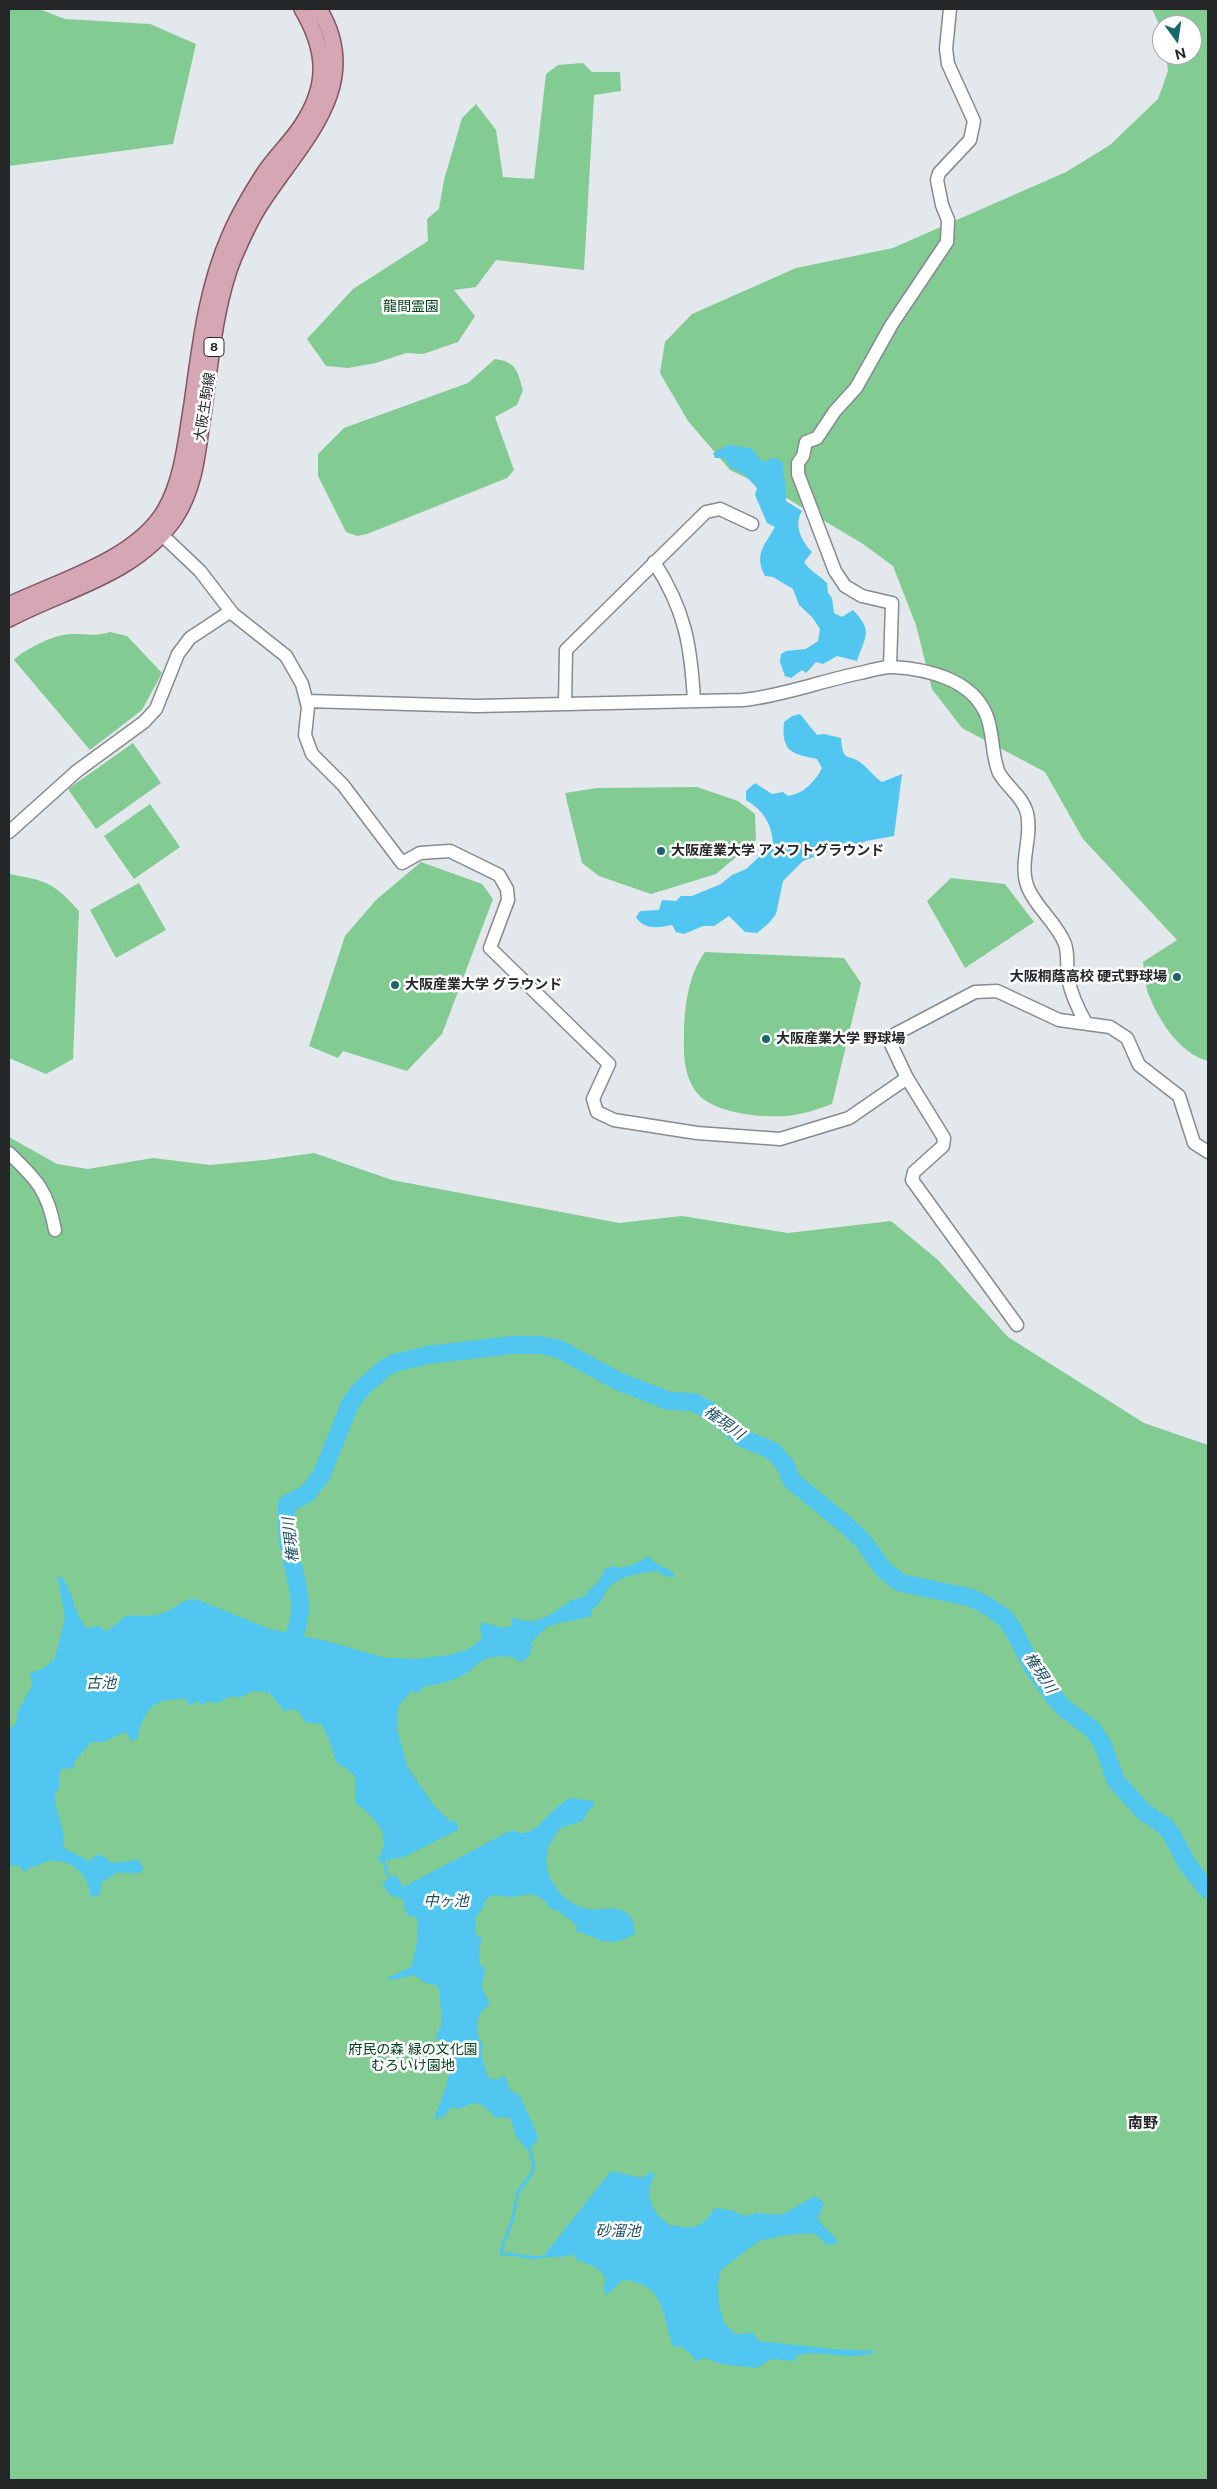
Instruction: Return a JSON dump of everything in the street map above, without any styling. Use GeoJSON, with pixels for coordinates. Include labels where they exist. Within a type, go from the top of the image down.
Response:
{"type":"FeatureCollection","features":[{"type":"Feature","properties":{"kind":"main road","name":"大阪生駒線"},"geometry":{"type":"LineString","coordinates":[[9,605],[102,563],[140,538],[164,511],[178,477],[186,442],[204,317],[216,271],[230,234],[258,184],[302,125],[318,92],[322,64],[314,31],[302,9]]}},
{"type":"Feature","properties":{"kind":"main road","name":"大阪生駒線"},"geometry":{"type":"LineString","coordinates":[[9,619],[118,568],[146,548],[175,518],[189,490],[197,459],[223,293],[232,260],[258,209],[319,122],[331,97],[335,71],[334,47],[330,27],[319,9]]}},
{"type":"Feature","properties":{"kind":"street"},"geometry":{"type":"LineString","coordinates":[[890,666],[892,603],[862,596],[845,586],[835,572],[825,540],[806,498],[798,474],[798,463],[806,442],[817,438],[835,411],[856,388],[892,324],[947,242],[948,220],[942,205],[937,180],[939,173],[970,140],[974,122],[948,64],[946,49],[950,9]]}},
{"type":"Feature","properties":{"kind":"street"},"geometry":{"type":"LineString","coordinates":[[565,704],[566,650],[654,562],[706,512],[720,509],[752,524]]}},
{"type":"Feature","properties":{"kind":"street"},"geometry":{"type":"LineString","coordinates":[[161,534],[200,571],[231,611],[286,656],[302,684],[306,701],[305,734],[312,754],[344,785],[402,862],[420,853],[450,851],[499,875],[507,889],[508,900],[490,948],[609,1064],[593,1099],[597,1112],[614,1120],[697,1133],[780,1139],[848,1118],[908,1078]]}},
{"type":"Feature","properties":{"kind":"street"},"geometry":{"type":"LineString","coordinates":[[654,562],[679,606],[691,654],[694,701]]}},
{"type":"Feature","properties":{"kind":"street"},"geometry":{"type":"LineString","coordinates":[[9,832],[77,771],[144,722],[156,709],[182,648],[190,638],[231,611]]}},
{"type":"Feature","properties":{"kind":"street"},"geometry":{"type":"LineString","coordinates":[[306,701],[477,706],[761,698],[826,680],[890,666],[923,670],[957,683],[978,701],[986,714],[999,772],[1022,802],[1027,813],[1028,829],[1024,864],[1028,887],[1036,902],[1057,928],[1065,945],[1068,958],[1068,976],[1075,1002],[1086,1023]]}},
{"type":"Feature","properties":{"kind":"street"},"geometry":{"type":"LineString","coordinates":[[1017,1325],[912,1180],[914,1172],[943,1146],[944,1138],[908,1078],[888,1038],[975,992],[997,992],[1059,1020],[1110,1027],[1127,1038],[1139,1065],[1179,1096],[1194,1143],[1208,1152]]}},
{"type":"Feature","properties":{"kind":"street"},"geometry":{"type":"LineString","coordinates":[[9,1153],[37,1183],[48,1199],[55,1230]]}},
{"type":"Feature","properties":{"kind":"green space"},"geometry":{"type":"Polygon","coordinates":[[[9,9],[39,9],[65,19],[150,24],[196,44],[173,144],[9,166],[9,9]]]}},
{"type":"Feature","properties":{"kind":"green space"},"geometry":{"type":"Polygon","coordinates":[[[1152,9],[1208,9],[1208,1061],[1188,1051],[1171,1034],[1158,1014],[1147,989],[1143,962],[1177,940],[1083,839],[1045,772],[962,728],[932,689],[916,625],[893,566],[863,544],[778,493],[730,470],[688,421],[660,373],[665,342],[692,314],[796,268],[893,248],[1066,172],[1110,145],[1158,99],[1168,71],[1167,65],[1202,65],[1202,15],[1155,15],[1152,9]]]}},
{"type":"Feature","properties":{"kind":"green space","name":"龍間霊園"},"geometry":{"type":"Polygon","coordinates":[[[583,63],[592,72],[620,72],[621,91],[594,95],[584,270],[496,260],[476,287],[454,290],[475,316],[458,342],[423,354],[406,353],[376,363],[348,368],[326,366],[307,339],[353,289],[428,241],[427,219],[439,209],[444,180],[462,118],[476,104],[496,130],[503,177],[534,179],[546,74],[558,65],[583,63]]]}},
{"type":"Feature","properties":{"kind":"green space"},"geometry":{"type":"Polygon","coordinates":[[[495,359],[508,362],[515,368],[523,390],[517,405],[495,417],[514,470],[507,478],[367,534],[357,536],[346,532],[318,476],[318,454],[344,428],[468,383],[495,359]]]}},
{"type":"Feature","properties":{"kind":"green space"},"geometry":{"type":"Polygon","coordinates":[[[110,632],[127,636],[162,673],[142,710],[90,750],[14,660],[44,641],[57,636],[69,634],[97,635],[110,632]]]}},
{"type":"Feature","properties":{"kind":"green space"},"geometry":{"type":"Polygon","coordinates":[[[133,743],[161,783],[96,829],[68,789],[133,743]]]}},
{"type":"Feature","properties":{"kind":"green space","name":"大阪産業大学 アメフトグラウンド"},"geometry":{"type":"Polygon","coordinates":[[[697,787],[738,801],[755,814],[756,840],[716,874],[651,894],[599,876],[582,863],[565,793],[597,788],[697,787]]]}},
{"type":"Feature","properties":{"kind":"green space"},"geometry":{"type":"Polygon","coordinates":[[[150,804],[180,847],[134,879],[104,836],[150,804]]]}},
{"type":"Feature","properties":{"kind":"green space","name":"大阪産業大学 グラウンド"},"geometry":{"type":"Polygon","coordinates":[[[421,862],[482,884],[493,899],[442,1034],[407,1071],[343,1051],[338,1058],[309,1046],[345,936],[376,900],[421,862]]]}},
{"type":"Feature","properties":{"kind":"green space"},"geometry":{"type":"Polygon","coordinates":[[[9,874],[48,884],[62,894],[79,911],[73,1059],[46,1074],[9,1058],[9,874]]]}},
{"type":"Feature","properties":{"kind":"green space"},"geometry":{"type":"Polygon","coordinates":[[[951,878],[1005,884],[1034,922],[965,968],[927,901],[951,878]]]}},
{"type":"Feature","properties":{"kind":"green space"},"geometry":{"type":"Polygon","coordinates":[[[139,883],[166,930],[116,958],[90,910],[139,883]]]}},
{"type":"Feature","properties":{"kind":"green space","name":"大阪産業大学 野球場"},"geometry":{"type":"Polygon","coordinates":[[[705,952],[844,958],[861,983],[832,1104],[788,1116],[761,1116],[718,1107],[706,1101],[698,1094],[689,1079],[685,1063],[684,1029],[689,989],[695,970],[705,952]]]}},
{"type":"Feature","properties":{"kind":"green space","name":"府民の森 緑の文化園 むろいけ園地"},"geometry":{"type":"Polygon","coordinates":[[[9,1137],[57,1164],[88,1169],[153,1158],[210,1165],[314,1153],[392,1180],[619,1223],[682,1216],[788,1233],[891,1221],[938,1260],[1008,1337],[1144,1423],[1208,1445],[1208,2480],[9,2480],[9,1137]]]}},
{"type":"Feature","properties":{"kind":"water"},"geometry":{"type":"Polygon","coordinates":[[[729,445],[751,448],[761,461],[765,462],[774,458],[783,463],[786,501],[802,511],[798,522],[800,533],[812,552],[804,562],[827,583],[834,613],[842,617],[853,610],[860,617],[866,629],[865,640],[857,661],[837,656],[823,664],[816,662],[806,673],[802,670],[791,678],[785,676],[780,662],[781,654],[786,651],[806,649],[818,641],[820,629],[812,617],[799,605],[793,589],[773,577],[765,576],[760,556],[764,545],[775,527],[767,523],[755,495],[757,488],[743,473],[731,468],[724,458],[715,458],[713,453],[729,445]]]}},
{"type":"Feature","properties":{"kind":"water"},"geometry":{"type":"Polygon","coordinates":[[[800,714],[817,735],[824,734],[841,738],[845,755],[861,763],[882,782],[902,774],[894,836],[866,841],[854,848],[830,851],[803,861],[783,881],[776,914],[757,933],[745,932],[729,916],[714,926],[703,926],[684,934],[676,932],[672,925],[652,927],[639,921],[636,917],[640,911],[659,910],[662,900],[676,901],[681,896],[692,896],[721,884],[732,875],[746,869],[773,844],[771,830],[766,818],[746,800],[746,791],[755,783],[772,794],[783,792],[788,796],[804,790],[816,778],[822,768],[817,759],[795,753],[790,750],[784,740],[784,722],[792,716],[800,714]]]}},
{"type":"Feature","properties":{"kind":"water","name":"古池"},"geometry":{"type":"Polygon","coordinates":[[[649,1556],[656,1563],[670,1570],[676,1577],[665,1576],[658,1571],[628,1576],[606,1591],[596,1607],[592,1609],[592,1616],[546,1628],[531,1642],[530,1654],[521,1662],[517,1659],[501,1656],[485,1660],[455,1679],[440,1684],[424,1686],[419,1693],[412,1691],[399,1705],[397,1728],[407,1766],[434,1806],[451,1822],[458,1821],[458,1830],[404,1857],[378,1862],[384,1843],[382,1831],[370,1815],[355,1803],[355,1776],[342,1765],[338,1765],[327,1734],[321,1724],[306,1723],[298,1711],[290,1709],[285,1712],[270,1693],[253,1691],[241,1697],[229,1697],[215,1704],[212,1701],[201,1705],[199,1700],[189,1706],[187,1699],[172,1699],[160,1702],[147,1713],[140,1727],[138,1739],[130,1741],[129,1735],[124,1732],[104,1742],[91,1742],[74,1763],[74,1769],[65,1768],[59,1772],[59,1788],[55,1794],[55,1802],[63,1832],[64,1848],[89,1861],[96,1855],[101,1855],[112,1863],[139,1860],[143,1867],[142,1873],[116,1873],[102,1882],[99,1896],[91,1897],[90,1889],[83,1875],[72,1865],[65,1862],[49,1861],[28,1868],[25,1872],[19,1866],[9,1865],[9,1729],[15,1725],[19,1709],[32,1686],[30,1673],[44,1668],[55,1659],[65,1617],[58,1580],[59,1575],[64,1580],[79,1616],[87,1628],[99,1626],[104,1631],[109,1630],[126,1616],[156,1615],[168,1611],[185,1601],[196,1599],[270,1629],[326,1641],[386,1658],[417,1659],[449,1655],[467,1650],[482,1639],[480,1629],[482,1622],[503,1628],[512,1626],[512,1618],[530,1621],[546,1617],[571,1601],[584,1597],[601,1577],[604,1569],[613,1566],[627,1567],[649,1556]]]}},
{"type":"Feature","properties":{"kind":"water","name":"中ヶ池"},"geometry":{"type":"Polygon","coordinates":[[[570,1798],[593,1801],[594,1806],[588,1811],[583,1821],[560,1828],[550,1843],[546,1862],[552,1881],[564,1897],[580,1907],[589,1909],[615,1908],[624,1911],[631,1918],[635,1934],[625,1939],[610,1942],[576,1931],[577,1925],[558,1911],[547,1907],[547,1902],[533,1894],[510,1897],[493,1895],[486,1899],[481,1911],[476,1916],[475,1934],[483,1939],[480,1944],[479,1966],[484,1966],[485,1973],[481,1986],[490,2004],[481,2013],[477,2023],[478,2034],[483,2045],[481,2053],[488,2078],[496,2080],[505,2075],[509,2089],[520,2096],[538,2136],[537,2141],[527,2150],[515,2135],[511,2119],[500,2116],[497,2119],[484,2106],[476,2103],[460,2108],[450,2107],[446,2115],[434,2120],[450,2071],[449,2051],[446,2041],[436,2039],[437,2032],[442,2026],[439,1989],[438,1986],[426,1983],[414,1975],[391,1980],[387,1978],[411,1967],[417,1943],[418,1919],[406,1914],[403,1899],[390,1895],[382,1883],[396,1875],[403,1887],[512,1830],[519,1833],[530,1831],[570,1798]]]}},
{"type":"Feature","properties":{"kind":"water","name":"砂溜池"},"geometry":{"type":"Polygon","coordinates":[[[611,2171],[642,2178],[647,2174],[656,2173],[650,2189],[651,2203],[660,2216],[673,2227],[676,2225],[688,2228],[699,2225],[708,2218],[714,2208],[730,2210],[745,2216],[757,2213],[781,2215],[815,2196],[824,2203],[818,2218],[839,2243],[828,2245],[814,2233],[787,2235],[759,2241],[721,2270],[718,2285],[719,2305],[724,2323],[735,2334],[753,2333],[759,2341],[832,2349],[877,2351],[857,2356],[805,2354],[795,2356],[796,2361],[771,2359],[757,2368],[721,2364],[704,2358],[693,2362],[694,2357],[679,2345],[674,2348],[660,2303],[648,2288],[623,2280],[606,2296],[604,2289],[605,2277],[597,2268],[576,2259],[575,2254],[563,2257],[548,2257],[545,2254],[611,2171]]]}},
{"type":"Feature","properties":{"kind":"waterway","name":"権現川"},"geometry":{"type":"LineString","coordinates":[[293,1638],[300,1615],[300,1604],[288,1542],[287,1504],[308,1493],[322,1474],[350,1404],[362,1388],[385,1368],[395,1363],[428,1355],[512,1345],[540,1345],[559,1349],[618,1381],[669,1401],[693,1402],[712,1412],[742,1438],[773,1451],[786,1466],[791,1480],[846,1525],[862,1540],[884,1570],[901,1583],[969,1597],[986,1605],[1005,1618],[1032,1666],[1054,1697],[1064,1708],[1092,1729],[1102,1743],[1116,1781],[1144,1812],[1165,1826],[1172,1835],[1187,1864],[1208,1890]]}},
{"type":"Feature","properties":{"kind":"waterway"},"geometry":{"type":"LineString","coordinates":[[382,1858],[391,1883]]}},
{"type":"Feature","properties":{"kind":"waterway"},"geometry":{"type":"LineString","coordinates":[[528,2143],[534,2166],[532,2173],[518,2192],[513,2218],[501,2251],[502,2254],[538,2258],[549,2255]]}},
{"type":"Feature","properties":{"kind":"place","name":"大阪産業大学 アメフトグラウンド"},"geometry":{"type":"Point","coordinates":[661,851]}},
{"type":"Feature","properties":{"kind":"place","name":"大阪桐蔭高校 硬式野球場"},"geometry":{"type":"Point","coordinates":[1177,977]}},
{"type":"Feature","properties":{"kind":"place","name":"大阪産業大学 グラウンド"},"geometry":{"type":"Point","coordinates":[395,985]}},
{"type":"Feature","properties":{"kind":"place","name":"大阪産業大学 野球場"},"geometry":{"type":"Point","coordinates":[766,1039]}},
{"type":"Feature","properties":{"kind":"district","name":"南野"},"geometry":{"type":"Point","coordinates":[1143,2123]}}]}
